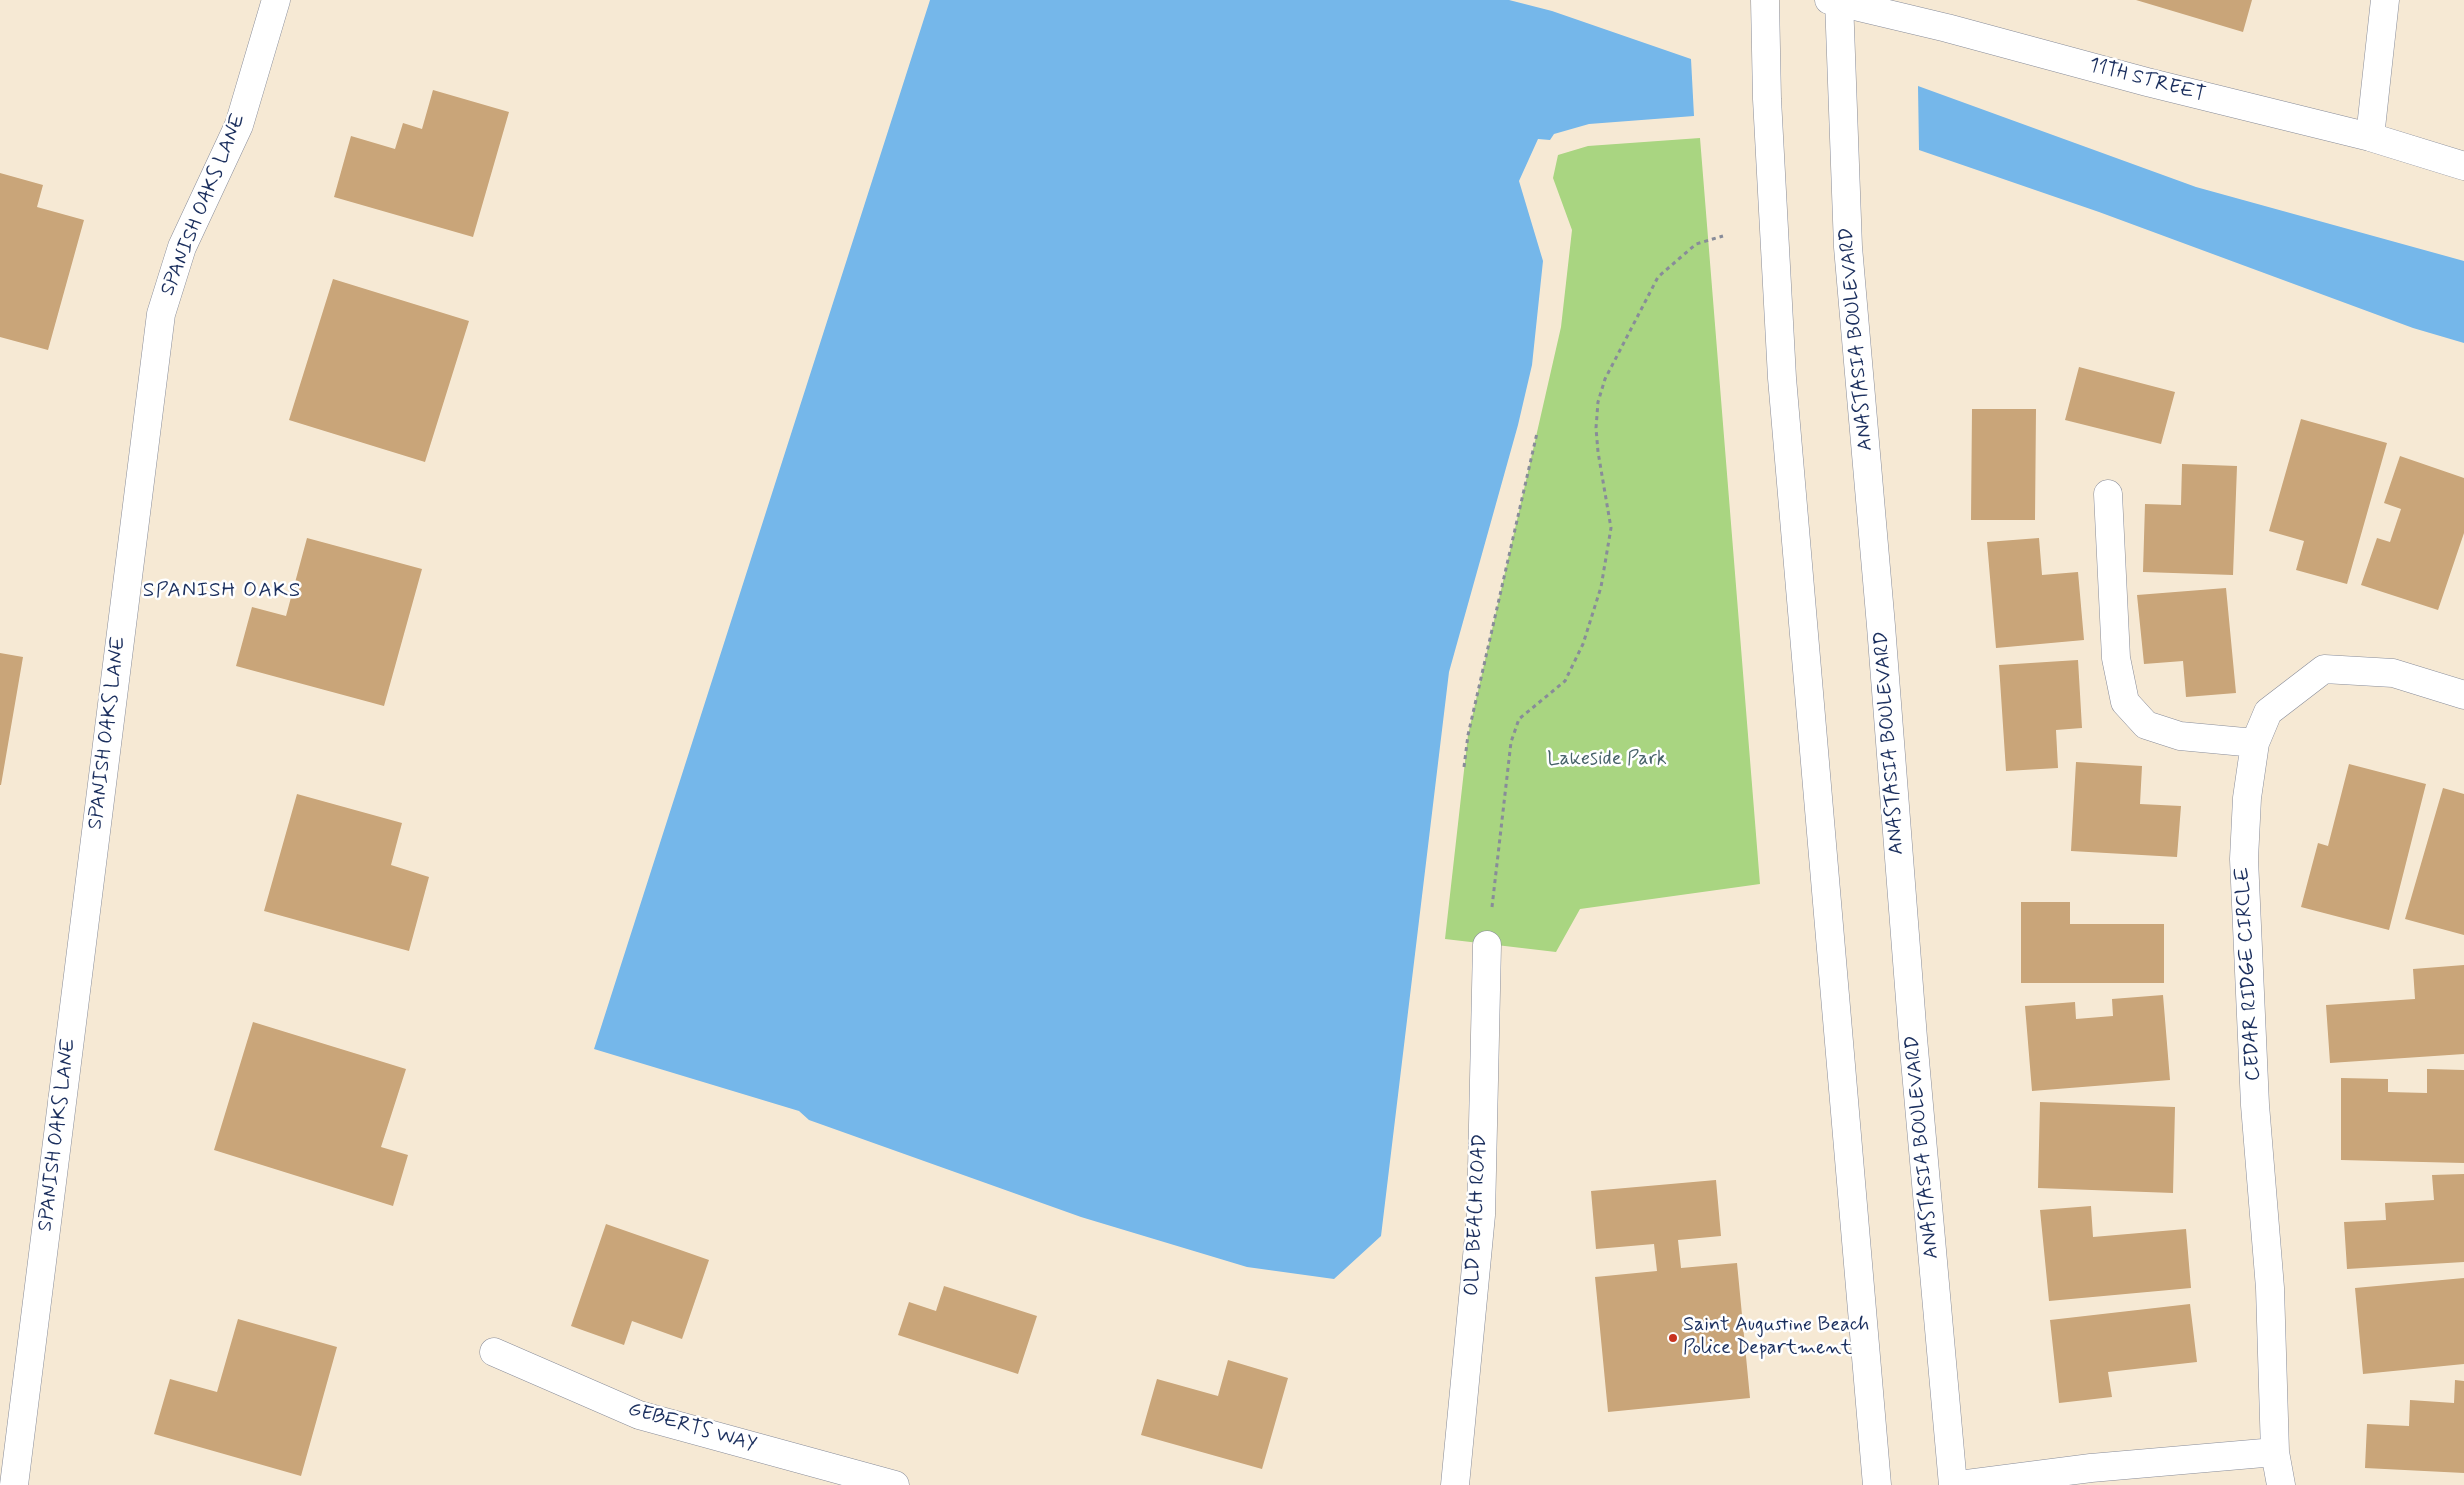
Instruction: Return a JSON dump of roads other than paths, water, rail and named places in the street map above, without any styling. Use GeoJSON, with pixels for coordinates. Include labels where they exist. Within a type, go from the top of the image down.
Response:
{"type":"FeatureCollection","features":[{"type":"Feature","properties":{"kind":"street","name":"SPANISH OAKS LANE"},"geometry":{"type":"LineString","coordinates":[[14,1485],[161,314],[182,247],[239,125],[276,0]]}},
{"type":"Feature","properties":{"kind":"street"},"geometry":{"type":"LineString","coordinates":[[1766,0],[1767,99],[1782,378],[1877,1485]]}},
{"type":"Feature","properties":{"kind":"street"},"geometry":{"type":"LineString","coordinates":[[2370,137],[2385,0]]}},
{"type":"Feature","properties":{"kind":"street","name":"11TH STREET"},"geometry":{"type":"LineString","coordinates":[[1836,1],[1947,28],[2147,82],[2370,137],[2464,166]]}},
{"type":"Feature","properties":{"kind":"street","name":"ANASTASIA BOULEVARD"},"geometry":{"type":"LineString","coordinates":[[1836,1],[1848,257],[1882,626],[1913,1038],[1953,1485]]}},
{"type":"Feature","properties":{"kind":"street"},"geometry":{"type":"LineString","coordinates":[[2108,494],[2116,658],[2125,702],[2146,725],[2180,736],[2255,743]]}},
{"type":"Feature","properties":{"kind":"street","name":"CEDAR RIDGE CIRCLE"},"geometry":{"type":"LineString","coordinates":[[2281,1485],[2275,1452],[2270,1288],[2255,1104],[2244,859],[2247,798],[2255,743],[2268,712],[2324,669],[2393,673],[2464,695]]}},
{"type":"Feature","properties":{"kind":"street","name":"OLD BEACH ROAD"},"geometry":{"type":"LineString","coordinates":[[1455,1485],[1481,1215],[1487,945]]}},
{"type":"Feature","properties":{"kind":"street","name":"GEBERTS WAY"},"geometry":{"type":"LineString","coordinates":[[494,1352],[639,1416],[896,1485]]}},
{"type":"Feature","properties":{"kind":"street"},"geometry":{"type":"LineString","coordinates":[[1959,1485],[2091,1468],[2275,1452]]}},
{"type":"Feature","properties":{"kind":"water"},"geometry":{"type":"Polygon","coordinates":[[[930,0],[1509,0],[1552,11],[1691,59],[1694,116],[1589,124],[1554,134],[1550,140],[1538,139],[1519,181],[1543,261],[1532,365],[1518,425],[1449,672],[1381,1236],[1334,1279],[1247,1267],[1081,1217],[809,1120],[799,1111],[594,1049],[930,0]]]}},
{"type":"Feature","properties":{"kind":"water"},"geometry":{"type":"Polygon","coordinates":[[[1918,86],[2196,187],[2464,261],[2464,343],[2413,328],[2099,212],[1919,150],[1918,86]]]}},
{"type":"Feature","properties":{"kind":"place","name":"Saint Augustine Beach Police Department"},"geometry":{"type":"Point","coordinates":[1673,1338]}},
{"type":"Feature","properties":{"kind":"district","name":"SPANISH OAKS"},"geometry":{"type":"Point","coordinates":[222,592]}},
{"type":"Feature","properties":{"kind":"park label","name":"Lakeside Park"},"geometry":{"type":"Point","coordinates":[1607,760]}}]}
